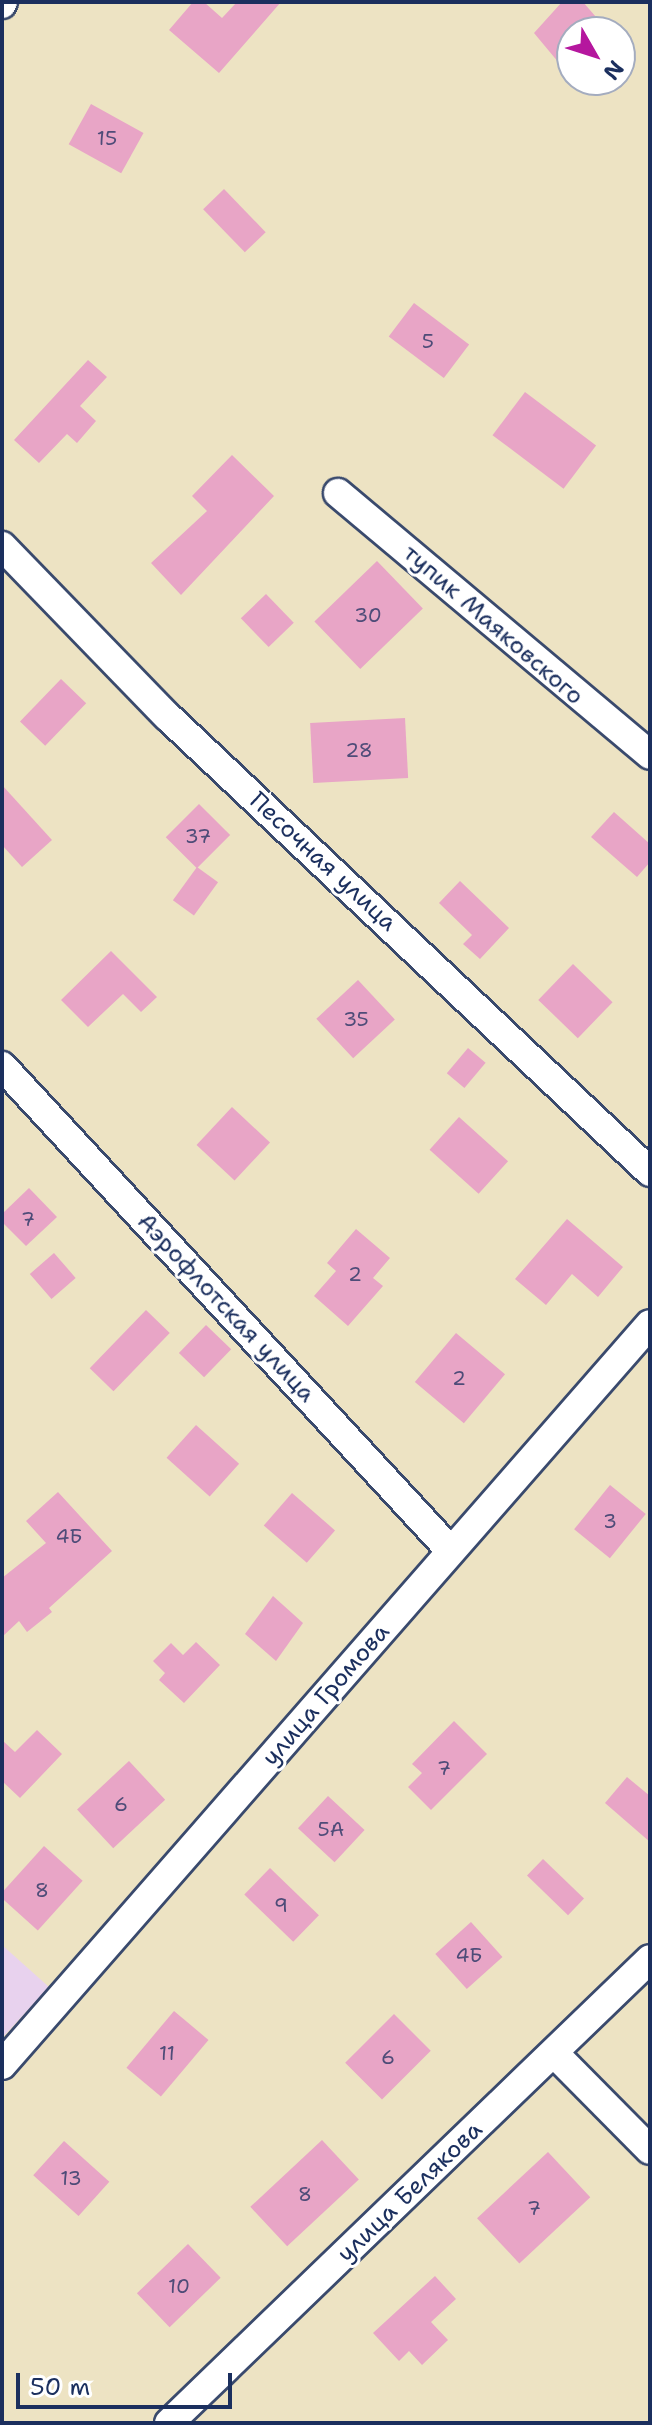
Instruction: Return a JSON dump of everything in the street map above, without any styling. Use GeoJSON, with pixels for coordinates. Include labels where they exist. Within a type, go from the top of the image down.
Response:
{"type":"FeatureCollection","features":[{"type":"Feature","properties":{"kind":"street","name":"тупик Маяковского"},"geometry":{"type":"LineString","coordinates":[[338,493],[650,755]]}},
{"type":"Feature","properties":{"kind":"street","name":"Песочная улица"},"geometry":{"type":"LineString","coordinates":[[2,546],[167,716],[650,1172]]}},
{"type":"Feature","properties":{"kind":"street","name":"Аэрофлотская улица"},"geometry":{"type":"LineString","coordinates":[[2,1066],[450,1550]]}},
{"type":"Feature","properties":{"kind":"street","name":"улица Громова"},"geometry":{"type":"LineString","coordinates":[[2,2065],[650,1324]]}},
{"type":"Feature","properties":{"kind":"street","name":"улица Белякова"},"geometry":{"type":"LineString","coordinates":[[169,2423],[650,1959]]}},
{"type":"Feature","properties":{"kind":"street"},"geometry":{"type":"LineString","coordinates":[[554,2053],[650,2150]]}},
{"type":"Feature","properties":{"kind":"shaded area"},"geometry":{"type":"Polygon","coordinates":[[[2,1945],[49,1987],[2,2038],[2,1945]]]}},
{"type":"Feature","properties":{"kind":"building"},"geometry":{"type":"Polygon","coordinates":[[[193,2],[204,2],[222,18],[237,2],[281,2],[219,73],[169,30],[193,2]]]}},
{"type":"Feature","properties":{"kind":"building"},"geometry":{"type":"Polygon","coordinates":[[[562,2],[583,2],[595,16],[556,16],[556,59],[534,33],[562,2]]]}},
{"type":"Feature","properties":{"kind":"building"},"geometry":{"type":"Polygon","coordinates":[[[91,104],[143,133],[121,173],[69,144],[91,104]]]}},
{"type":"Feature","properties":{"kind":"building"},"geometry":{"type":"Polygon","coordinates":[[[224,189],[266,232],[245,252],[203,209],[224,189]]]}},
{"type":"Feature","properties":{"kind":"building"},"geometry":{"type":"Polygon","coordinates":[[[414,303],[469,345],[444,378],[389,337],[414,303]]]}},
{"type":"Feature","properties":{"kind":"building"},"geometry":{"type":"Polygon","coordinates":[[[88,360],[107,377],[80,406],[96,421],[77,443],[67,434],[39,463],[14,440],[88,360]]]}},
{"type":"Feature","properties":{"kind":"building"},"geometry":{"type":"Polygon","coordinates":[[[525,392],[596,446],[564,489],[493,435],[525,392]]]}},
{"type":"Feature","properties":{"kind":"building"},"geometry":{"type":"Polygon","coordinates":[[[232,455],[274,496],[181,595],[151,563],[207,511],[192,496],[232,455]]]}},
{"type":"Feature","properties":{"kind":"building"},"geometry":{"type":"Polygon","coordinates":[[[377,561],[423,608],[360,669],[314,621],[377,561]]]}},
{"type":"Feature","properties":{"kind":"building"},"geometry":{"type":"Polygon","coordinates":[[[266,594],[294,623],[269,647],[241,618],[266,594]]]}},
{"type":"Feature","properties":{"kind":"building"},"geometry":{"type":"Polygon","coordinates":[[[61,679],[86,703],[45,746],[20,721],[61,679]]]}},
{"type":"Feature","properties":{"kind":"building"},"geometry":{"type":"Polygon","coordinates":[[[405,718],[408,778],[313,783],[310,723],[405,718]]]}},
{"type":"Feature","properties":{"kind":"building"},"geometry":{"type":"Polygon","coordinates":[[[2,785],[52,840],[22,867],[2,845],[2,785]]]}},
{"type":"Feature","properties":{"kind":"building"},"geometry":{"type":"Polygon","coordinates":[[[199,804],[230,835],[197,868],[166,837],[199,804]]]}},
{"type":"Feature","properties":{"kind":"building"},"geometry":{"type":"Polygon","coordinates":[[[614,812],[650,844],[650,862],[637,877],[591,837],[614,812]]]}},
{"type":"Feature","properties":{"kind":"building"},"geometry":{"type":"Polygon","coordinates":[[[197,867],[218,882],[194,915],[173,900],[197,867]]]}},
{"type":"Feature","properties":{"kind":"building"},"geometry":{"type":"Polygon","coordinates":[[[460,881],[509,928],[480,959],[463,944],[472,935],[439,903],[460,881]]]}},
{"type":"Feature","properties":{"kind":"building"},"geometry":{"type":"Polygon","coordinates":[[[111,951],[157,997],[141,1012],[123,994],[88,1027],[61,1000],[111,951]]]}},
{"type":"Feature","properties":{"kind":"building"},"geometry":{"type":"Polygon","coordinates":[[[573,964],[613,1002],[578,1038],[538,1000],[573,964]]]}},
{"type":"Feature","properties":{"kind":"building"},"geometry":{"type":"Polygon","coordinates":[[[358,980],[395,1019],[353,1058],[316,1019],[358,980]]]}},
{"type":"Feature","properties":{"kind":"building"},"geometry":{"type":"Polygon","coordinates":[[[468,1048],[486,1063],[464,1088],[447,1073],[468,1048]]]}},
{"type":"Feature","properties":{"kind":"building"},"geometry":{"type":"Polygon","coordinates":[[[232,1107],[270,1142],[235,1180],[197,1145],[232,1107]]]}},
{"type":"Feature","properties":{"kind":"building"},"geometry":{"type":"Polygon","coordinates":[[[459,1117],[508,1161],[479,1194],[430,1150],[459,1117]]]}},
{"type":"Feature","properties":{"kind":"building"},"geometry":{"type":"Polygon","coordinates":[[[29,1188],[57,1217],[26,1246],[2,1222],[2,1214],[29,1188]]]}},
{"type":"Feature","properties":{"kind":"building"},"geometry":{"type":"Polygon","coordinates":[[[567,1219],[623,1267],[598,1297],[572,1274],[546,1305],[515,1279],[567,1219]]]}},
{"type":"Feature","properties":{"kind":"building"},"geometry":{"type":"Polygon","coordinates":[[[356,1229],[390,1258],[373,1278],[383,1286],[348,1326],[314,1296],[336,1271],[327,1263],[356,1229]]]}},
{"type":"Feature","properties":{"kind":"building"},"geometry":{"type":"Polygon","coordinates":[[[54,1253],[76,1278],[51,1299],[30,1274],[54,1253]]]}},
{"type":"Feature","properties":{"kind":"building"},"geometry":{"type":"Polygon","coordinates":[[[146,1310],[170,1333],[113,1391],[90,1368],[146,1310]]]}},
{"type":"Feature","properties":{"kind":"building"},"geometry":{"type":"Polygon","coordinates":[[[206,1325],[231,1349],[204,1377],[179,1353],[206,1325]]]}},
{"type":"Feature","properties":{"kind":"building"},"geometry":{"type":"Polygon","coordinates":[[[456,1333],[505,1374],[464,1423],[415,1382],[456,1333]]]}},
{"type":"Feature","properties":{"kind":"building"},"geometry":{"type":"Polygon","coordinates":[[[196,1425],[239,1464],[210,1497],[167,1458],[196,1425]]]}},
{"type":"Feature","properties":{"kind":"building"},"geometry":{"type":"Polygon","coordinates":[[[610,1485],[646,1514],[610,1558],[574,1529],[610,1485]]]}},
{"type":"Feature","properties":{"kind":"building"},"geometry":{"type":"Polygon","coordinates":[[[58,1492],[112,1551],[49,1608],[52,1612],[27,1632],[19,1621],[2,1637],[2,1578],[46,1543],[26,1521],[58,1492]]]}},
{"type":"Feature","properties":{"kind":"building"},"geometry":{"type":"Polygon","coordinates":[[[292,1493],[335,1530],[307,1563],[264,1525],[292,1493]]]}},
{"type":"Feature","properties":{"kind":"building"},"geometry":{"type":"Polygon","coordinates":[[[273,1596],[303,1623],[276,1661],[245,1634],[273,1596]]]}},
{"type":"Feature","properties":{"kind":"building"},"geometry":{"type":"Polygon","coordinates":[[[196,1642],[220,1665],[184,1703],[159,1680],[165,1673],[153,1661],[171,1643],[183,1655],[196,1642]]]}},
{"type":"Feature","properties":{"kind":"building"},"geometry":{"type":"Polygon","coordinates":[[[454,1721],[487,1754],[431,1810],[408,1787],[422,1773],[412,1764],[454,1721]]]}},
{"type":"Feature","properties":{"kind":"building"},"geometry":{"type":"Polygon","coordinates":[[[37,1730],[62,1754],[20,1798],[2,1781],[2,1740],[15,1752],[37,1730]]]}},
{"type":"Feature","properties":{"kind":"building"},"geometry":{"type":"Polygon","coordinates":[[[129,1761],[165,1800],[113,1848],[77,1809],[129,1761]]]}},
{"type":"Feature","properties":{"kind":"building"},"geometry":{"type":"Polygon","coordinates":[[[627,1777],[650,1796],[650,1842],[605,1803],[627,1777]]]}},
{"type":"Feature","properties":{"kind":"building"},"geometry":{"type":"Polygon","coordinates":[[[328,1796],[365,1830],[335,1862],[298,1828],[328,1796]]]}},
{"type":"Feature","properties":{"kind":"building"},"geometry":{"type":"Polygon","coordinates":[[[44,1846],[83,1881],[38,1931],[2,1898],[2,1893],[44,1846]]]}},
{"type":"Feature","properties":{"kind":"building"},"geometry":{"type":"Polygon","coordinates":[[[543,1859],[584,1899],[568,1915],[527,1876],[543,1859]]]}},
{"type":"Feature","properties":{"kind":"building"},"geometry":{"type":"Polygon","coordinates":[[[270,1868],[319,1915],[293,1942],[244,1895],[270,1868]]]}},
{"type":"Feature","properties":{"kind":"building"},"geometry":{"type":"Polygon","coordinates":[[[471,1922],[502,1957],[467,1989],[435,1954],[471,1922]]]}},
{"type":"Feature","properties":{"kind":"building"},"geometry":{"type":"Polygon","coordinates":[[[174,2011],[208,2040],[161,2097],[126,2068],[174,2011]]]}},
{"type":"Feature","properties":{"kind":"building"},"geometry":{"type":"Polygon","coordinates":[[[394,2014],[431,2051],[382,2100],[345,2063],[394,2014]]]}},
{"type":"Feature","properties":{"kind":"building"},"geometry":{"type":"Polygon","coordinates":[[[322,2140],[359,2179],[287,2246],[250,2207],[322,2140]]]}},
{"type":"Feature","properties":{"kind":"building"},"geometry":{"type":"Polygon","coordinates":[[[64,2141],[109,2182],[79,2216],[33,2175],[64,2141]]]}},
{"type":"Feature","properties":{"kind":"building"},"geometry":{"type":"Polygon","coordinates":[[[548,2152],[590,2197],[519,2263],[477,2218],[548,2152]]]}},
{"type":"Feature","properties":{"kind":"building"},"geometry":{"type":"Polygon","coordinates":[[[188,2244],[221,2278],[170,2327],[137,2293],[188,2244]]]}},
{"type":"Feature","properties":{"kind":"building"},"geometry":{"type":"Polygon","coordinates":[[[435,2276],[456,2299],[431,2322],[448,2340],[422,2365],[409,2351],[399,2361],[373,2333],[435,2276]]]}}]}
